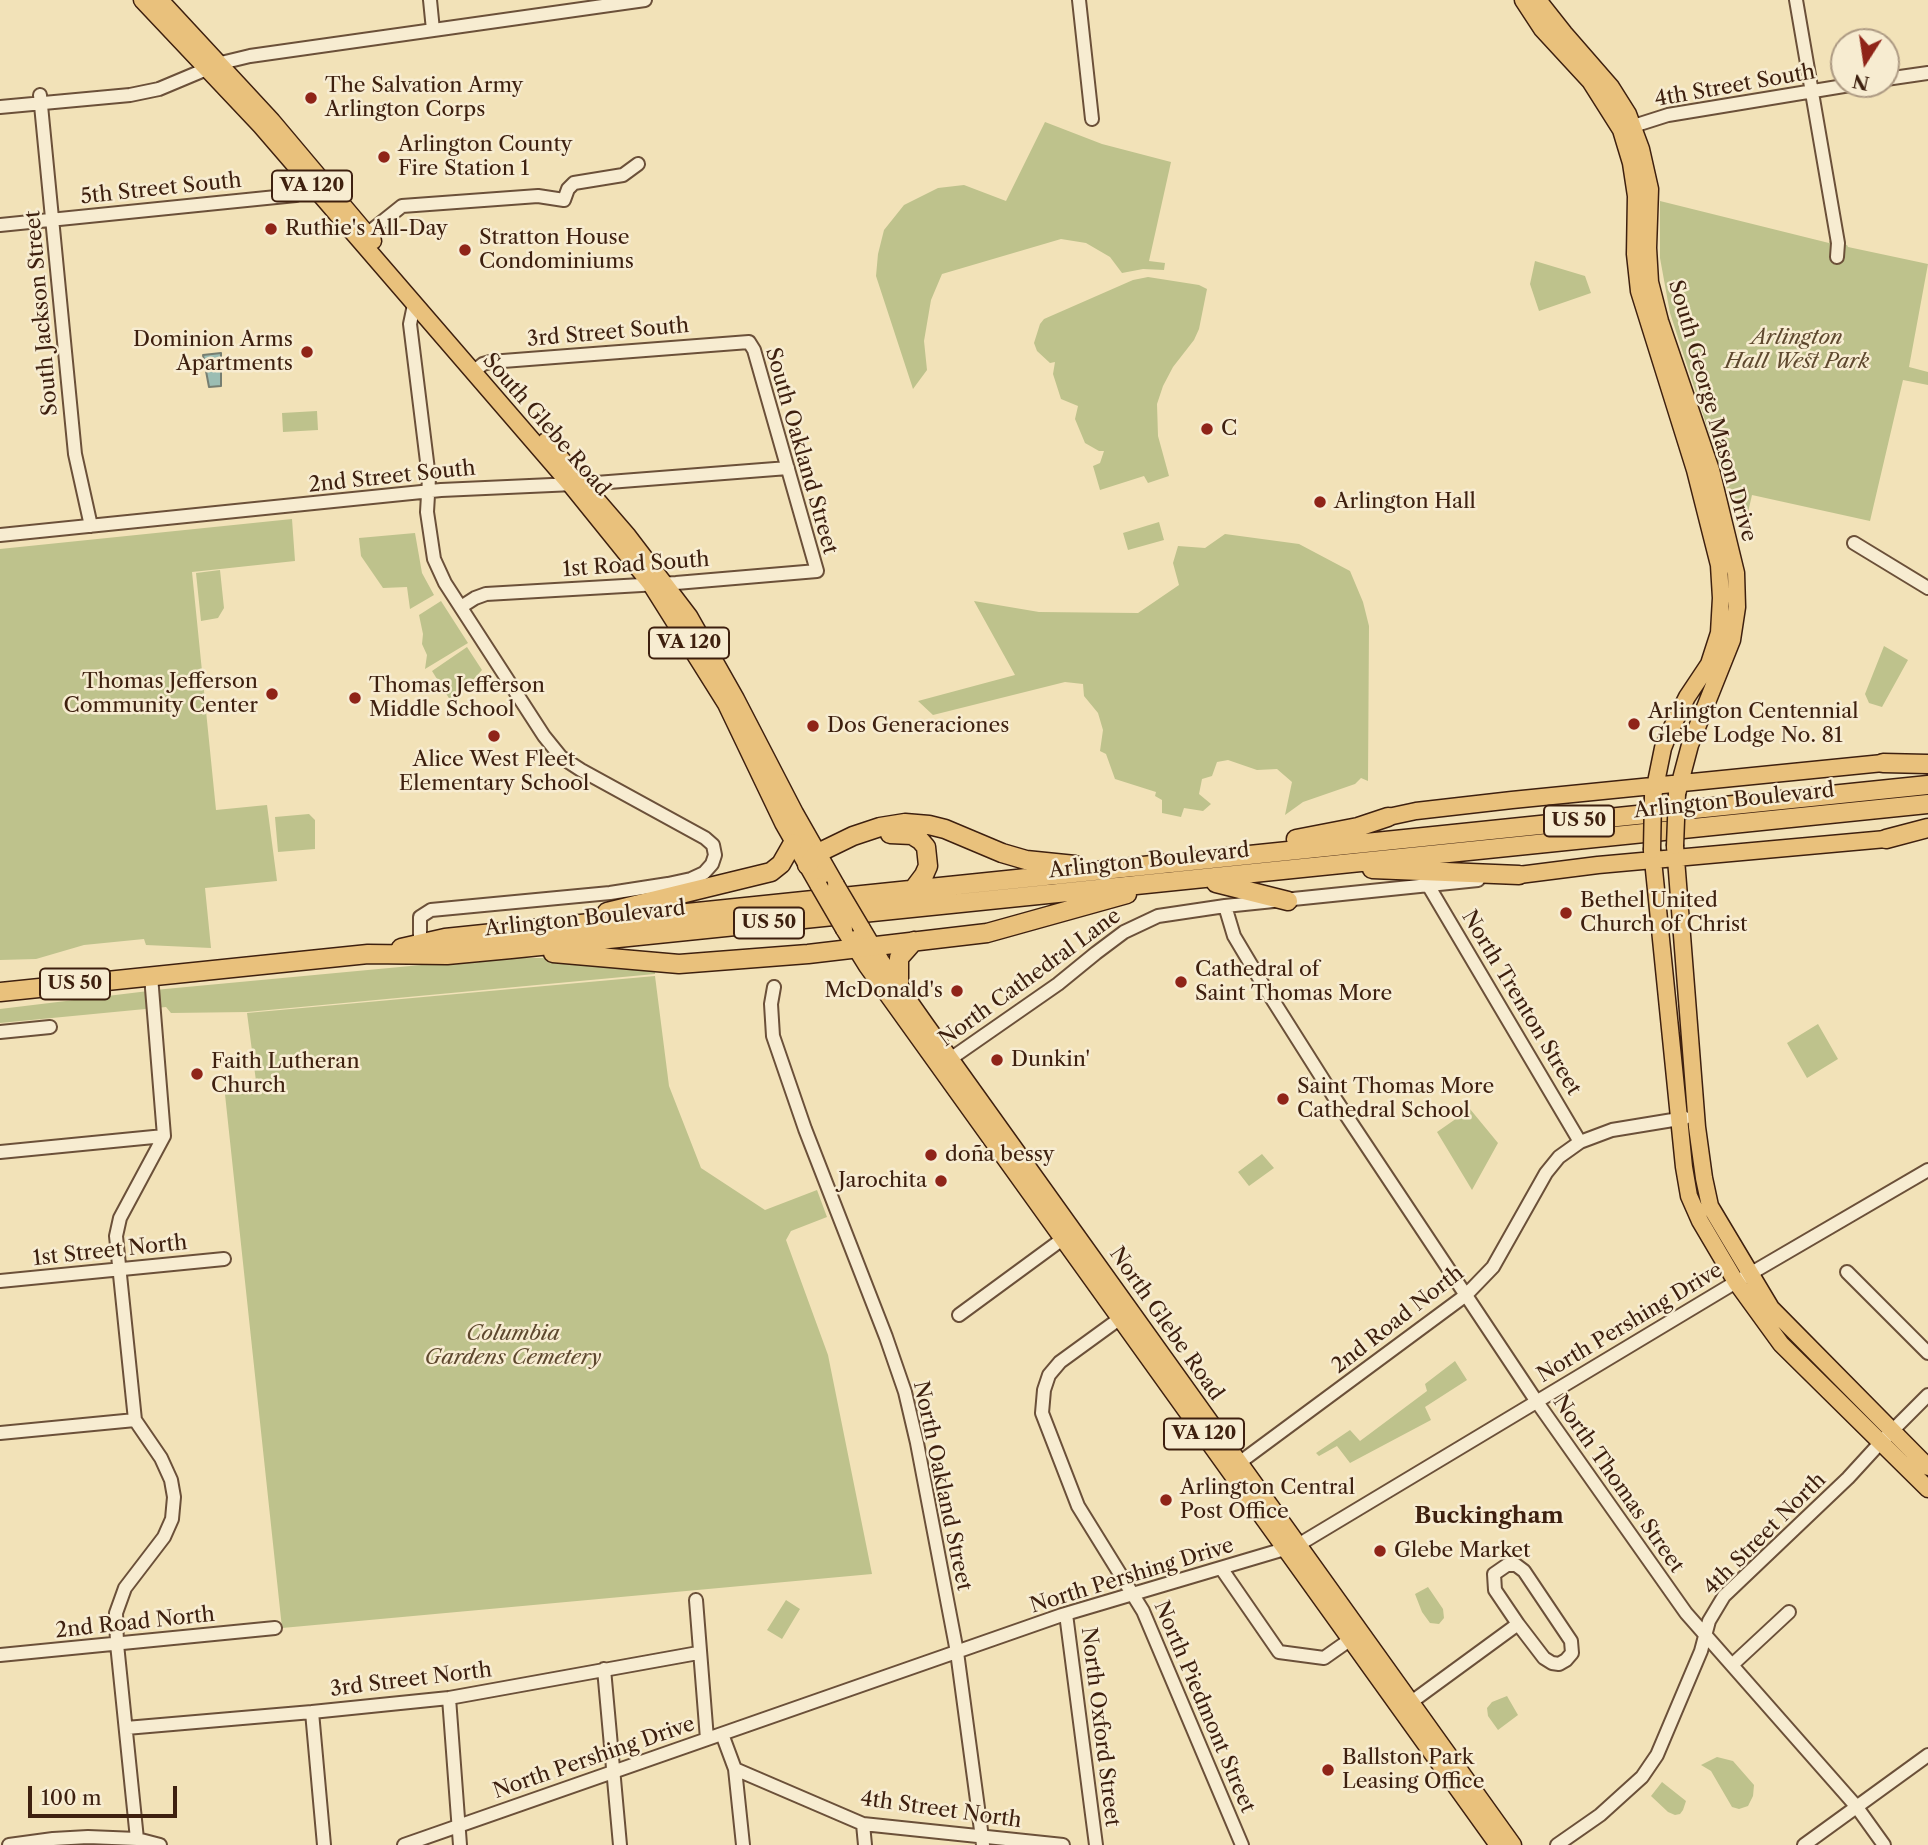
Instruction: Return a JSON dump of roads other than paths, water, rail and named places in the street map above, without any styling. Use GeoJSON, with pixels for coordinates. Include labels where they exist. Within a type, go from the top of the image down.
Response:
{"type":"FeatureCollection","features":[{"type":"Feature","properties":{"kind":"highway"},"geometry":{"type":"LineString","coordinates":[[1883,763],[1928,764]]}},
{"type":"Feature","properties":{"kind":"highway","name":"Arlington Boulevard"},"geometry":{"type":"LineString","coordinates":[[374,954],[445,938],[1928,785]]}},
{"type":"Feature","properties":{"kind":"highway","name":"Arlington Boulevard"},"geometry":{"type":"LineString","coordinates":[[0,992],[374,954],[447,955],[511,949],[1928,804]]}},
{"type":"Feature","properties":{"kind":"highway"},"geometry":{"type":"LineString","coordinates":[[1229,856],[1241,848],[1328,833],[1388,817]]}},
{"type":"Feature","properties":{"kind":"highway"},"geometry":{"type":"LineString","coordinates":[[816,860],[853,835],[871,829],[913,823],[945,829],[1002,853],[1037,862],[1152,866]]}},
{"type":"Feature","properties":{"kind":"highway"},"geometry":{"type":"LineString","coordinates":[[1886,839],[1928,828]]}},
{"type":"Feature","properties":{"kind":"highway"},"geometry":{"type":"LineString","coordinates":[[816,860],[872,839],[896,834],[912,835],[920,839],[926,847],[928,861],[924,875],[912,891]]}},
{"type":"Feature","properties":{"kind":"highway"},"geometry":{"type":"LineString","coordinates":[[561,926],[617,909],[771,872],[781,864],[793,843]]}},
{"type":"Feature","properties":{"kind":"highway"},"geometry":{"type":"LineString","coordinates":[[1323,866],[1519,876]]}},
{"type":"Feature","properties":{"kind":"highway"},"geometry":{"type":"LineString","coordinates":[[1203,879],[1287,901]]}},
{"type":"Feature","properties":{"kind":"highway"},"geometry":{"type":"LineString","coordinates":[[511,949],[680,964],[864,947],[998,931],[1163,883]]}},
{"type":"Feature","properties":{"kind":"highway"},"geometry":{"type":"LineString","coordinates":[[899,988],[899,958],[914,941]]}},
{"type":"Feature","properties":{"kind":"main road","name":"South Glebe Road"},"geometry":{"type":"LineString","coordinates":[[142,0],[215,66]]}},
{"type":"Feature","properties":{"kind":"main road","name":"South Glebe Road"},"geometry":{"type":"LineString","coordinates":[[160,0],[576,483],[657,583],[689,616],[773,786],[816,860],[836,885],[861,927]]}},
{"type":"Feature","properties":{"kind":"main road","name":"South George Mason Drive"},"geometry":{"type":"LineString","coordinates":[[1523,0],[1542,29],[1590,81],[1641,149],[1650,189],[1650,282],[1660,321],[1711,470],[1736,573],[1737,607],[1732,640],[1689,748],[1678,789],[1675,852],[1696,1116],[1703,1178],[1710,1206],[1771,1308],[1886,1436]]}},
{"type":"Feature","properties":{"kind":"main road","name":"South George Mason Drive"},"geometry":{"type":"LineString","coordinates":[[1538,0],[1603,75],[1619,99],[1627,128],[1636,196],[1635,254],[1639,291],[1701,492],[1719,565],[1719,633],[1709,664],[1687,697],[1669,733],[1654,791],[1653,855],[1689,1196],[1700,1221],[1736,1282],[1781,1344],[1886,1436]]}},
{"type":"Feature","properties":{"kind":"main road","name":"South Glebe Road"},"geometry":{"type":"LineString","coordinates":[[363,237],[414,305],[477,369]]}},
{"type":"Feature","properties":{"kind":"main road"},"geometry":{"type":"LineString","coordinates":[[1388,817],[1504,800],[1678,789],[1883,763]]}},
{"type":"Feature","properties":{"kind":"main road","name":"South Glebe Road"},"geometry":{"type":"LineString","coordinates":[[773,786],[793,843],[816,860],[819,886],[844,929]]}},
{"type":"Feature","properties":{"kind":"main road"},"geometry":{"type":"LineString","coordinates":[[1519,876],[1675,852],[1886,839]]}},
{"type":"Feature","properties":{"kind":"main road","name":"North Glebe Road"},"geometry":{"type":"LineString","coordinates":[[861,927],[864,947],[1356,1635],[1498,1845]]}},
{"type":"Feature","properties":{"kind":"main road","name":"North Glebe Road"},"geometry":{"type":"LineString","coordinates":[[844,929],[864,947],[899,988],[945,1063]]}},
{"type":"Feature","properties":{"kind":"main road","name":"North Glebe Road"},"geometry":{"type":"LineString","coordinates":[[1125,1314],[1239,1463],[1293,1548]]}},
{"type":"Feature","properties":{"kind":"main road"},"geometry":{"type":"LineString","coordinates":[[1886,1436],[1928,1467]]}},
{"type":"Feature","properties":{"kind":"main road"},"geometry":{"type":"LineString","coordinates":[[1886,1436],[1928,1489]]}},
{"type":"Feature","properties":{"kind":"main road","name":"North Glebe Road"},"geometry":{"type":"LineString","coordinates":[[1406,1706],[1513,1845]]}},
{"type":"Feature","properties":{"kind":"street"},"geometry":{"type":"LineString","coordinates":[[430,0],[433,30]]}},
{"type":"Feature","properties":{"kind":"street"},"geometry":{"type":"LineString","coordinates":[[0,107],[41,99],[130,95],[159,89],[215,66],[250,56],[645,0]]}},
{"type":"Feature","properties":{"kind":"street"},"geometry":{"type":"LineString","coordinates":[[1079,0],[1092,119]]}},
{"type":"Feature","properties":{"kind":"street"},"geometry":{"type":"LineString","coordinates":[[1796,0],[1838,243],[1837,257]]}},
{"type":"Feature","properties":{"kind":"street"},"geometry":{"type":"LineString","coordinates":[[1900,77],[1928,73]]}},
{"type":"Feature","properties":{"kind":"street","name":"4th Street South"},"geometry":{"type":"LineString","coordinates":[[1627,128],[1668,115],[1830,88]]}},
{"type":"Feature","properties":{"kind":"street","name":"South Jackson Street"},"geometry":{"type":"LineString","coordinates":[[41,99],[75,454],[91,526]]}},
{"type":"Feature","properties":{"kind":"street"},"geometry":{"type":"LineString","coordinates":[[363,237],[402,206],[538,196],[564,200],[568,188],[574,183],[623,175],[638,164]]}},
{"type":"Feature","properties":{"kind":"street","name":"5th Street South"},"geometry":{"type":"LineString","coordinates":[[0,225],[296,195],[316,182]]}},
{"type":"Feature","properties":{"kind":"street"},"geometry":{"type":"LineString","coordinates":[[414,305],[410,324],[429,478],[427,512],[434,559],[445,583],[461,607]]}},
{"type":"Feature","properties":{"kind":"street","name":"3rd Street South"},"geometry":{"type":"LineString","coordinates":[[477,369],[490,362],[749,342]]}},
{"type":"Feature","properties":{"kind":"street","name":"South Oakland Street"},"geometry":{"type":"LineString","coordinates":[[749,342],[754,350],[817,571]]}},
{"type":"Feature","properties":{"kind":"street","name":"2nd Street South"},"geometry":{"type":"LineString","coordinates":[[0,535],[428,492],[788,468]]}},
{"type":"Feature","properties":{"kind":"street"},"geometry":{"type":"LineString","coordinates":[[1854,543],[1928,588]]}},
{"type":"Feature","properties":{"kind":"street","name":"1st Road South"},"geometry":{"type":"LineString","coordinates":[[461,607],[486,594],[817,571]]}},
{"type":"Feature","properties":{"kind":"street","name":"Arlington Boulevard"},"geometry":{"type":"LineString","coordinates":[[420,943],[420,917],[431,910],[610,893],[691,879],[704,873],[714,861],[715,851],[708,840],[561,757],[544,736],[461,607]]}},
{"type":"Feature","properties":{"kind":"street"},"geometry":{"type":"LineString","coordinates":[[1883,763],[1928,758]]}},
{"type":"Feature","properties":{"kind":"street"},"geometry":{"type":"LineString","coordinates":[[1886,839],[1928,834]]}},
{"type":"Feature","properties":{"kind":"street","name":"North Cathedral Lane"},"geometry":{"type":"LineString","coordinates":[[945,1063],[1059,984],[1096,953],[1140,923],[1177,912],[1225,906],[1519,876]]}},
{"type":"Feature","properties":{"kind":"street","name":"North Trenton Street"},"geometry":{"type":"LineString","coordinates":[[1429,885],[1580,1142]]}},
{"type":"Feature","properties":{"kind":"street","name":"North Thomas Street"},"geometry":{"type":"LineString","coordinates":[[1225,906],[1234,936],[1262,984],[1537,1402],[1686,1613],[1714,1648],[1856,1806],[1884,1845]]}},
{"type":"Feature","properties":{"kind":"street"},"geometry":{"type":"LineString","coordinates":[[137,1839],[116,1613],[120,1599],[164,1536],[172,1519],[174,1497],[171,1480],[161,1458],[135,1420],[116,1236],[120,1218],[164,1136],[150,976]]}},
{"type":"Feature","properties":{"kind":"street","name":"North Oakland Street"},"geometry":{"type":"LineString","coordinates":[[774,987],[771,1004],[774,1036],[804,1129],[905,1392],[957,1652],[982,1841]]}},
{"type":"Feature","properties":{"kind":"street"},"geometry":{"type":"LineString","coordinates":[[0,1032],[50,1027]]}},
{"type":"Feature","properties":{"kind":"street","name":"2nd Road North"},"geometry":{"type":"LineString","coordinates":[[1239,1463],[1466,1296],[1493,1267],[1546,1173],[1559,1157],[1580,1142],[1612,1130],[1696,1116]]}},
{"type":"Feature","properties":{"kind":"street"},"geometry":{"type":"LineString","coordinates":[[0,1152],[164,1136]]}},
{"type":"Feature","properties":{"kind":"street","name":"North Pershing Drive"},"geometry":{"type":"LineString","coordinates":[[404,1845],[1066,1614],[1293,1548],[1928,1170]]}},
{"type":"Feature","properties":{"kind":"street"},"geometry":{"type":"LineString","coordinates":[[959,1315],[1069,1234]]}},
{"type":"Feature","properties":{"kind":"street","name":"1st Street North"},"geometry":{"type":"LineString","coordinates":[[0,1281],[224,1259]]}},
{"type":"Feature","properties":{"kind":"street"},"geometry":{"type":"LineString","coordinates":[[1847,1272],[1928,1353]]}},
{"type":"Feature","properties":{"kind":"street","name":"North Piedmont Street"},"geometry":{"type":"LineString","coordinates":[[1125,1314],[1060,1362],[1049,1375],[1044,1390],[1042,1413],[1078,1506],[1143,1611],[1242,1845]]}},
{"type":"Feature","properties":{"kind":"street","name":"4th Street North"},"geometry":{"type":"LineString","coordinates":[[1557,1845],[1600,1815],[1642,1777],[1657,1755],[1701,1651],[1709,1621],[1724,1596],[1848,1478],[1928,1395]]}},
{"type":"Feature","properties":{"kind":"street"},"geometry":{"type":"LineString","coordinates":[[0,1433],[135,1420]]}},
{"type":"Feature","properties":{"kind":"street"},"geometry":{"type":"LineString","coordinates":[[1507,1564],[1516,1565],[1524,1571],[1571,1641],[1572,1653],[1559,1664],[1552,1663],[1544,1658],[1518,1624],[1494,1590],[1494,1574],[1507,1564]]}},
{"type":"Feature","properties":{"kind":"street"},"geometry":{"type":"LineString","coordinates":[[1221,1568],[1279,1652],[1324,1658],[1356,1635]]}},
{"type":"Feature","properties":{"kind":"street"},"geometry":{"type":"LineString","coordinates":[[696,1601],[698,1653],[707,1739]]}},
{"type":"Feature","properties":{"kind":"street"},"geometry":{"type":"LineString","coordinates":[[1732,1665],[1789,1612]]}},
{"type":"Feature","properties":{"kind":"street","name":"North Oxford Street"},"geometry":{"type":"LineString","coordinates":[[1066,1614],[1096,1845]]}},
{"type":"Feature","properties":{"kind":"street"},"geometry":{"type":"LineString","coordinates":[[1406,1706],[1518,1624]]}},
{"type":"Feature","properties":{"kind":"street","name":"2nd Road North"},"geometry":{"type":"LineString","coordinates":[[0,1656],[275,1628]]}},
{"type":"Feature","properties":{"kind":"street","name":"3rd Street North"},"geometry":{"type":"LineString","coordinates":[[126,1728],[449,1698],[698,1653]]}},
{"type":"Feature","properties":{"kind":"street"},"geometry":{"type":"LineString","coordinates":[[604,1669],[620,1845]]}},
{"type":"Feature","properties":{"kind":"street"},"geometry":{"type":"LineString","coordinates":[[449,1698],[460,1845]]}},
{"type":"Feature","properties":{"kind":"street"},"geometry":{"type":"LineString","coordinates":[[312,1712],[324,1845]]}},
{"type":"Feature","properties":{"kind":"street"},"geometry":{"type":"LineString","coordinates":[[722,1734],[735,1769],[743,1845]]}},
{"type":"Feature","properties":{"kind":"street"},"geometry":{"type":"LineString","coordinates":[[1804,1845],[1928,1755]]}},
{"type":"Feature","properties":{"kind":"street","name":"4th Street North"},"geometry":{"type":"LineString","coordinates":[[735,1769],[863,1824],[982,1841],[1063,1845]]}},
{"type":"Feature","properties":{"kind":"street"},"geometry":{"type":"LineString","coordinates":[[863,1824],[865,1845]]}},
{"type":"Feature","properties":{"kind":"street"},"geometry":{"type":"LineString","coordinates":[[9,1845],[76,1838],[137,1839],[160,1845]]}},
{"type":"Feature","properties":{"kind":"water"},"geometry":{"type":"Polygon","coordinates":[[[221,353],[221,386],[209,387],[203,355],[221,353]]]}},
{"type":"Feature","properties":{"kind":"place","name":"The Salvation Army Arlington Corps"},"geometry":{"type":"Point","coordinates":[311,98]}},
{"type":"Feature","properties":{"kind":"place","name":"Arlington County Fire Station 1"},"geometry":{"type":"Point","coordinates":[384,157]}},
{"type":"Feature","properties":{"kind":"place","name":"Ruthie's All-Day"},"geometry":{"type":"Point","coordinates":[271,229]}},
{"type":"Feature","properties":{"kind":"place","name":"Stratton House Condominiums"},"geometry":{"type":"Point","coordinates":[465,250]}},
{"type":"Feature","properties":{"kind":"place","name":"Dominion Arms Apartments"},"geometry":{"type":"Point","coordinates":[307,352]}},
{"type":"Feature","properties":{"kind":"place","name":"C"},"geometry":{"type":"Point","coordinates":[1207,429]}},
{"type":"Feature","properties":{"kind":"place","name":"Arlington Hall"},"geometry":{"type":"Point","coordinates":[1320,502]}},
{"type":"Feature","properties":{"kind":"place","name":"Thomas Jefferson Community Center"},"geometry":{"type":"Point","coordinates":[272,694]}},
{"type":"Feature","properties":{"kind":"place","name":"Thomas Jefferson Middle School"},"geometry":{"type":"Point","coordinates":[355,698]}},
{"type":"Feature","properties":{"kind":"place","name":"Arlington Centennial Glebe Lodge No. 81"},"geometry":{"type":"Point","coordinates":[1634,724]}},
{"type":"Feature","properties":{"kind":"place","name":"Dos Generaciones"},"geometry":{"type":"Point","coordinates":[813,726]}},
{"type":"Feature","properties":{"kind":"place","name":"Alice West Fleet Elementary School"},"geometry":{"type":"Point","coordinates":[494,736]}},
{"type":"Feature","properties":{"kind":"place","name":"Bethel United Church of Christ"},"geometry":{"type":"Point","coordinates":[1566,913]}},
{"type":"Feature","properties":{"kind":"place","name":"Cathedral of Saint Thomas More"},"geometry":{"type":"Point","coordinates":[1181,982]}},
{"type":"Feature","properties":{"kind":"place","name":"McDonald's"},"geometry":{"type":"Point","coordinates":[957,991]}},
{"type":"Feature","properties":{"kind":"place","name":"Dunkin'"},"geometry":{"type":"Point","coordinates":[997,1060]}},
{"type":"Feature","properties":{"kind":"place","name":"Faith Lutheran Church"},"geometry":{"type":"Point","coordinates":[197,1074]}},
{"type":"Feature","properties":{"kind":"place","name":"Saint Thomas More Cathedral School"},"geometry":{"type":"Point","coordinates":[1283,1099]}},
{"type":"Feature","properties":{"kind":"place","name":"doña bessy"},"geometry":{"type":"Point","coordinates":[931,1155]}},
{"type":"Feature","properties":{"kind":"place","name":"Jarochita"},"geometry":{"type":"Point","coordinates":[941,1181]}},
{"type":"Feature","properties":{"kind":"place","name":"Arlington Central Post Office"},"geometry":{"type":"Point","coordinates":[1166,1500]}},
{"type":"Feature","properties":{"kind":"place","name":"Glebe Market"},"geometry":{"type":"Point","coordinates":[1380,1551]}},
{"type":"Feature","properties":{"kind":"place","name":"Ballston Park Leasing Office"},"geometry":{"type":"Point","coordinates":[1328,1770]}},
{"type":"Feature","properties":{"kind":"district","name":"Buckingham"},"geometry":{"type":"Point","coordinates":[1489,1516]}},
{"type":"Feature","properties":{"kind":"park label","name":"Arlington Hall West Park"},"geometry":{"type":"Point","coordinates":[1797,350]}},
{"type":"Feature","properties":{"kind":"park label","name":"Columbia Gardens Cemetery"},"geometry":{"type":"Point","coordinates":[513,1346]}}]}
